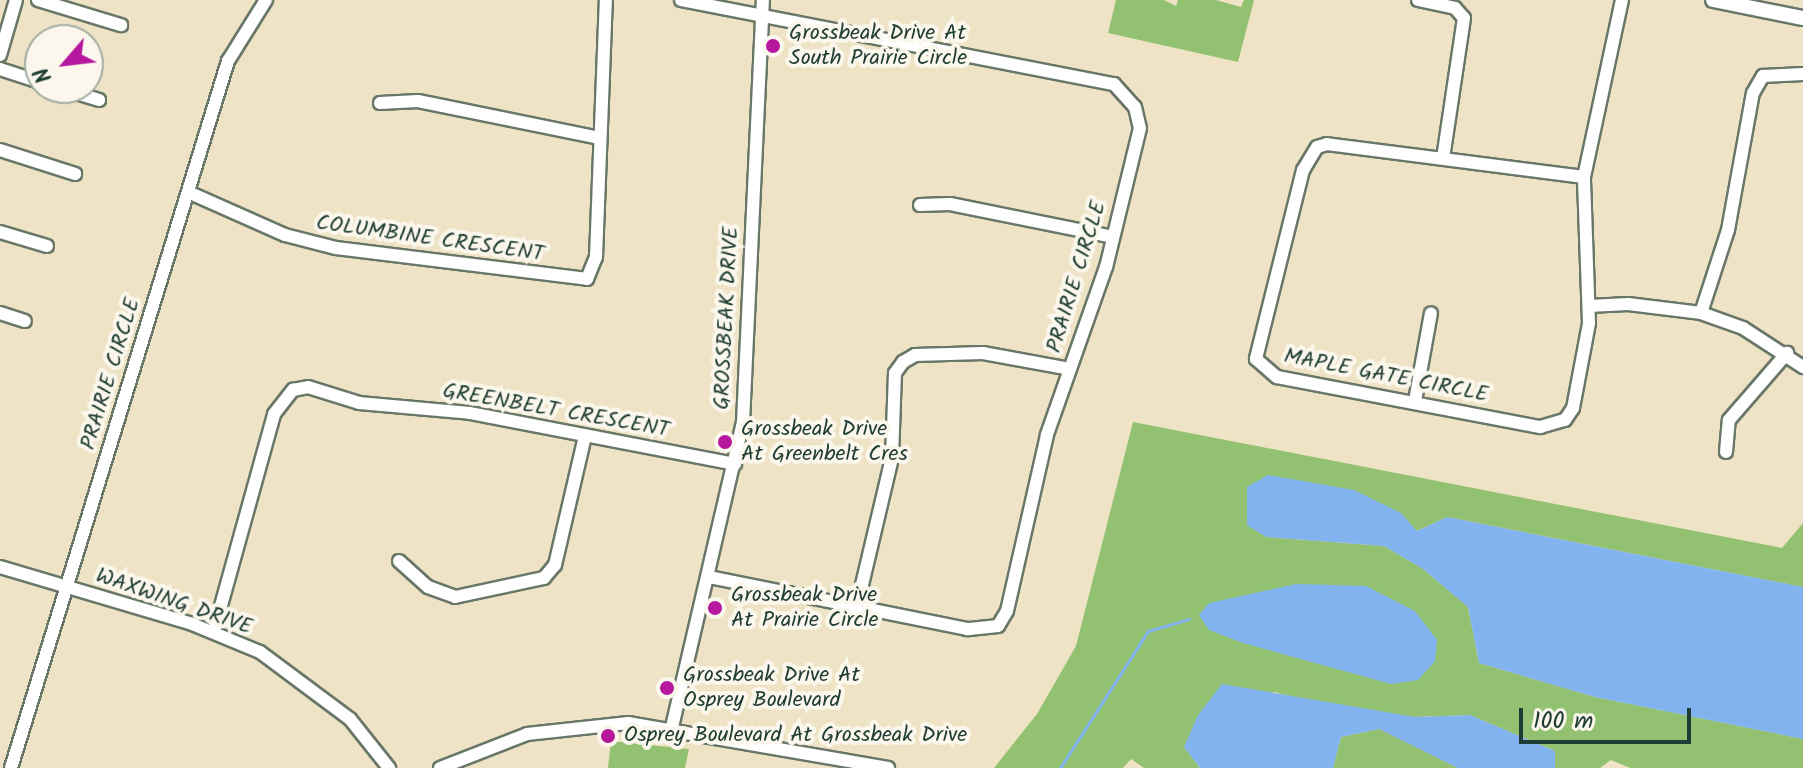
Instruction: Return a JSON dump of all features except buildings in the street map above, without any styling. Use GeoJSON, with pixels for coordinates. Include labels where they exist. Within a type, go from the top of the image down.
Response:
{"type":"FeatureCollection","features":[{"type":"Feature","properties":{"kind":"main road"},"geometry":{"type":"LineString","coordinates":[[1713,0],[1803,18]]}},
{"type":"Feature","properties":{"kind":"street"},"geometry":{"type":"LineString","coordinates":[[0,55],[16,0]]}},
{"type":"Feature","properties":{"kind":"street"},"geometry":{"type":"LineString","coordinates":[[38,0],[121,25]]}},
{"type":"Feature","properties":{"kind":"street","name":"PRAIRIE CIRCLE"},"geometry":{"type":"LineString","coordinates":[[11,768],[233,49],[266,0]]}},
{"type":"Feature","properties":{"kind":"street","name":"COLUMBINE CRESCENT"},"geometry":{"type":"LineString","coordinates":[[188,192],[323,245],[481,263],[574,281],[587,279],[596,257],[606,0]]}},
{"type":"Feature","properties":{"kind":"street","name":"PRAIRIE CIRCLE"},"geometry":{"type":"LineString","coordinates":[[681,0],[1114,84],[1135,107],[1140,128],[1113,237],[1047,435],[1007,611],[998,626],[967,629],[708,577]]}},
{"type":"Feature","properties":{"kind":"street","name":"GROSSBEAK DRIVE"},"geometry":{"type":"LineString","coordinates":[[672,727],[735,464],[743,410],[763,0]]}},
{"type":"Feature","properties":{"kind":"street"},"geometry":{"type":"LineString","coordinates":[[1418,0],[1455,8],[1464,18],[1443,158]]}},
{"type":"Feature","properties":{"kind":"street","name":"MAPLE GATE CIRCLE"},"geometry":{"type":"LineString","coordinates":[[1584,177],[1443,158],[1317,147],[1303,170],[1256,350],[1264,370],[1277,377],[1540,427],[1565,420],[1573,408],[1589,306],[1583,258],[1584,177],[1622,0]]}},
{"type":"Feature","properties":{"kind":"street"},"geometry":{"type":"LineString","coordinates":[[0,69],[24,77]]}},
{"type":"Feature","properties":{"kind":"street"},"geometry":{"type":"LineString","coordinates":[[1701,313],[1728,230],[1753,93],[1763,76],[1803,74]]}},
{"type":"Feature","properties":{"kind":"street"},"geometry":{"type":"LineString","coordinates":[[380,103],[418,101],[600,138]]}},
{"type":"Feature","properties":{"kind":"street"},"geometry":{"type":"LineString","coordinates":[[0,150],[75,174]]}},
{"type":"Feature","properties":{"kind":"street"},"geometry":{"type":"LineString","coordinates":[[920,205],[950,204],[1113,237]]}},
{"type":"Feature","properties":{"kind":"street"},"geometry":{"type":"LineString","coordinates":[[0,232],[47,246]]}},
{"type":"Feature","properties":{"kind":"street"},"geometry":{"type":"LineString","coordinates":[[1589,306],[1628,304],[1701,313],[1787,353],[1803,367]]}},
{"type":"Feature","properties":{"kind":"street"},"geometry":{"type":"LineString","coordinates":[[0,313],[25,321]]}},
{"type":"Feature","properties":{"kind":"street"},"geometry":{"type":"LineString","coordinates":[[1415,401],[1431,313]]}},
{"type":"Feature","properties":{"kind":"street"},"geometry":{"type":"LineString","coordinates":[[857,606],[892,458],[895,373],[903,362],[915,355],[983,353],[1070,369]]}},
{"type":"Feature","properties":{"kind":"street"},"geometry":{"type":"LineString","coordinates":[[1726,452],[1729,420],[1787,353]]}},
{"type":"Feature","properties":{"kind":"street","name":"GREENBELT CRESCENT"},"geometry":{"type":"LineString","coordinates":[[214,631],[274,414],[293,390],[308,387],[359,403],[470,413],[735,464]]}},
{"type":"Feature","properties":{"kind":"street"},"geometry":{"type":"LineString","coordinates":[[399,561],[428,587],[455,597],[544,578],[555,565],[585,436]]}},
{"type":"Feature","properties":{"kind":"street","name":"WAXWING DRIVE"},"geometry":{"type":"LineString","coordinates":[[0,567],[214,631],[260,652],[311,686],[350,719],[389,768]]}},
{"type":"Feature","properties":{"kind":"street"},"geometry":{"type":"LineString","coordinates":[[440,768],[500,742],[562,727],[628,723],[672,727],[888,768]]}},
{"type":"Feature","properties":{"kind":"green space"},"geometry":{"type":"Polygon","coordinates":[[[1116,0],[1164,0],[1176,6],[1178,0],[1216,0],[1241,7],[1244,0],[1254,0],[1238,62],[1108,33],[1116,0]]]}},
{"type":"Feature","properties":{"kind":"green space"},"geometry":{"type":"Polygon","coordinates":[[[1133,422],[1782,548],[1803,523],[1803,587],[1447,517],[1417,531],[1401,513],[1266,537],[1384,546],[1423,569],[1468,607],[1479,663],[1595,697],[1803,739],[1803,768],[1630,768],[1611,760],[1600,768],[1555,768],[1555,751],[1470,715],[1415,717],[1321,704],[1274,692],[1184,747],[1200,768],[1144,768],[1131,759],[1123,768],[994,768],[1037,714],[1076,646],[1133,422]]]}},
{"type":"Feature","properties":{"kind":"green space"},"geometry":{"type":"Polygon","coordinates":[[[1379,729],[1458,768],[1333,768],[1341,737],[1379,729]]]}},
{"type":"Feature","properties":{"kind":"green space"},"geometry":{"type":"Polygon","coordinates":[[[611,741],[689,749],[685,768],[608,768],[611,741]]]}},
{"type":"Feature","properties":{"kind":"water"},"geometry":{"type":"Polygon","coordinates":[[[1268,475],[1354,490],[1401,513],[1417,531],[1447,517],[1803,587],[1803,739],[1595,697],[1479,663],[1468,607],[1423,569],[1384,546],[1266,537],[1247,525],[1247,487],[1268,475]]]}},
{"type":"Feature","properties":{"kind":"water"},"geometry":{"type":"Polygon","coordinates":[[[1296,584],[1366,586],[1415,611],[1437,640],[1435,661],[1418,680],[1391,684],[1243,643],[1209,630],[1199,615],[1209,603],[1296,584]]]}},
{"type":"Feature","properties":{"kind":"water"},"geometry":{"type":"Polygon","coordinates":[[[1222,684],[1415,717],[1470,715],[1555,751],[1555,768],[1458,768],[1379,729],[1341,737],[1333,768],[1200,768],[1184,747],[1198,715],[1222,684]]]}},
{"type":"Feature","properties":{"kind":"waterway"},"geometry":{"type":"LineString","coordinates":[[1060,768],[1148,631],[1189,619]]}},
{"type":"Feature","properties":{"kind":"place","name":"Grossbeak Drive At South Prairie Circle"},"geometry":{"type":"Point","coordinates":[773,46]}},
{"type":"Feature","properties":{"kind":"place","name":"Grossbeak Drive At Greenbelt Cres"},"geometry":{"type":"Point","coordinates":[725,442]}},
{"type":"Feature","properties":{"kind":"place","name":"Grossbeak Drive At Prairie Circle"},"geometry":{"type":"Point","coordinates":[715,608]}},
{"type":"Feature","properties":{"kind":"place","name":"Grossbeak Drive At Osprey Boulevard"},"geometry":{"type":"Point","coordinates":[667,688]}},
{"type":"Feature","properties":{"kind":"place","name":"Osprey Boulevard At Grossbeak Drive"},"geometry":{"type":"Point","coordinates":[608,736]}}]}
